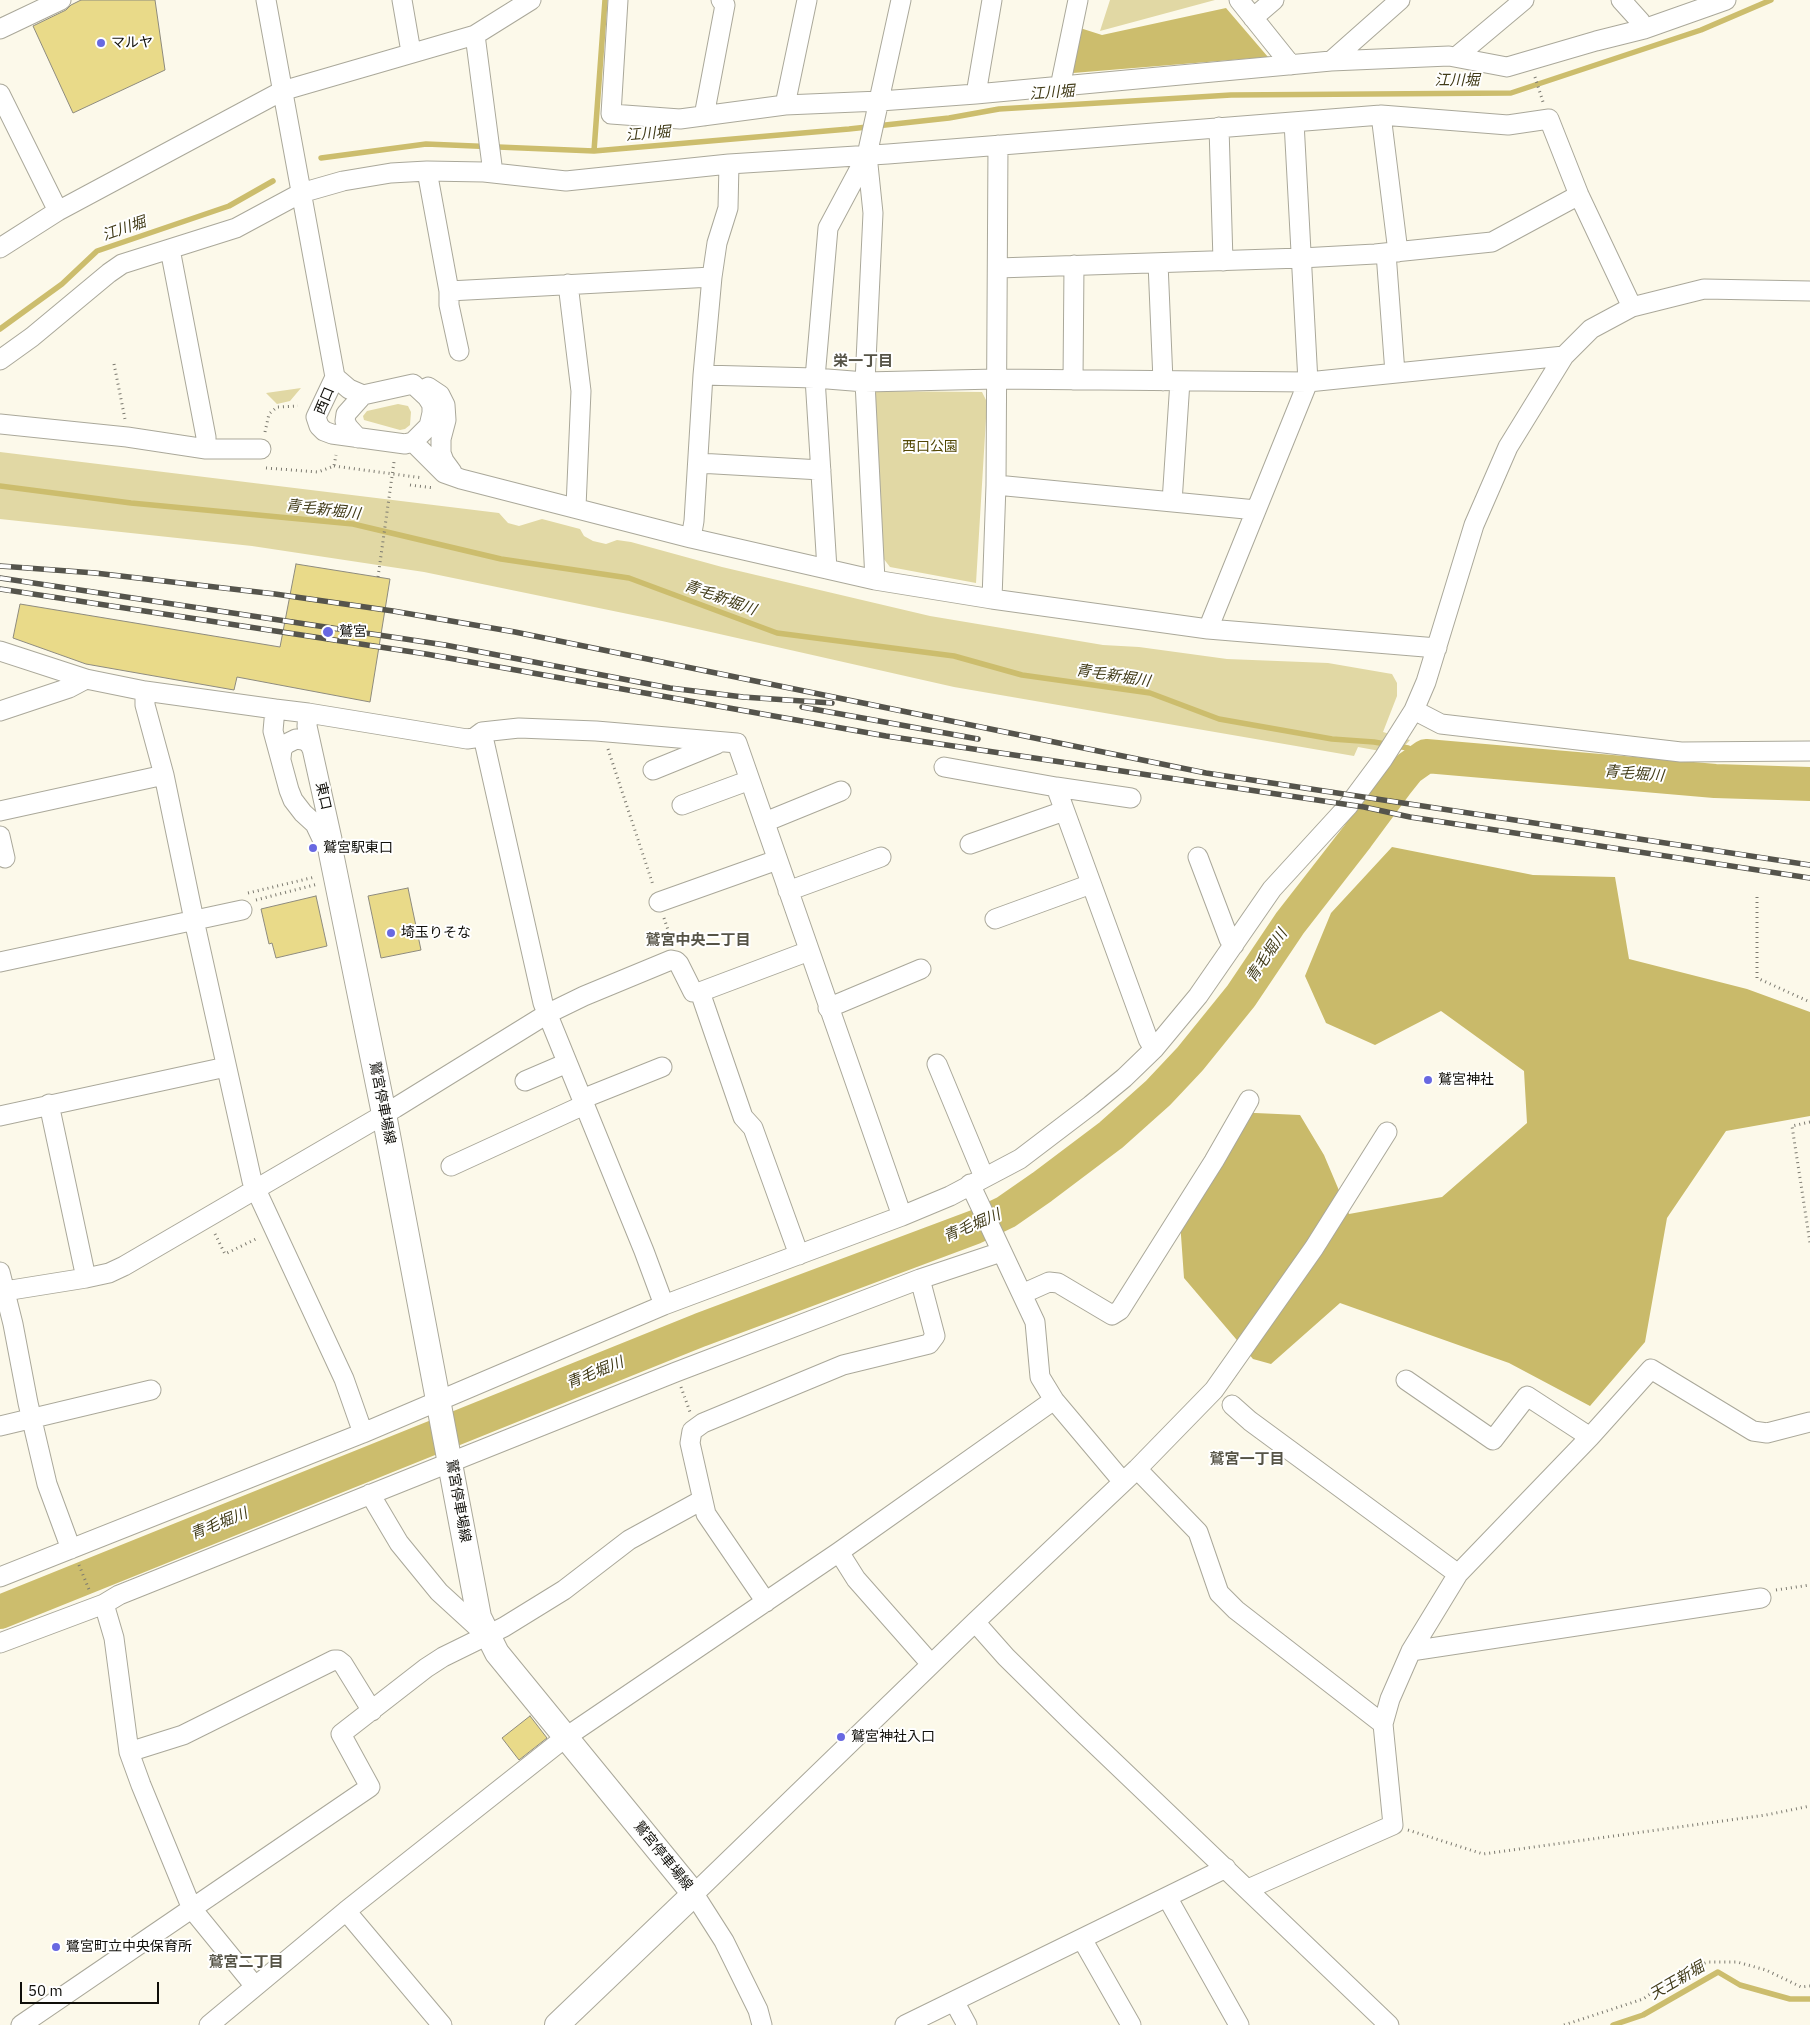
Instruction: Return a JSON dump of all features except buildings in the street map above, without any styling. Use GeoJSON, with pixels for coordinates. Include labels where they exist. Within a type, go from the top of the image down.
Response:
{"type":"FeatureCollection","features":[{"type":"Feature","properties":{"kind":"main road","name":"鷲宮停車場線"},"geometry":{"type":"LineString","coordinates":[[331,854],[384,1114],[480,1617],[487,1636],[497,1653],[694,1894],[557,2025]]}},
{"type":"Feature","properties":{"kind":"street"},"geometry":{"type":"LineString","coordinates":[[0,29],[61,0]]}},
{"type":"Feature","properties":{"kind":"street"},"geometry":{"type":"LineString","coordinates":[[266,0],[335,377]]}},
{"type":"Feature","properties":{"kind":"street"},"geometry":{"type":"LineString","coordinates":[[402,0],[411,52]]}},
{"type":"Feature","properties":{"kind":"street"},"geometry":{"type":"LineString","coordinates":[[618,0],[611,114],[680,119],[785,105],[976,94],[1331,61],[1449,56],[1507,67],[1644,28],[1685,6],[1726,0]]}},
{"type":"Feature","properties":{"kind":"street"},"geometry":{"type":"LineString","coordinates":[[704,116],[725,4],[721,0]]}},
{"type":"Feature","properties":{"kind":"street"},"geometry":{"type":"LineString","coordinates":[[785,105],[807,0]]}},
{"type":"Feature","properties":{"kind":"street"},"geometry":{"type":"LineString","coordinates":[[827,568],[815,378],[828,228],[867,155],[901,0]]}},
{"type":"Feature","properties":{"kind":"street"},"geometry":{"type":"LineString","coordinates":[[976,94],[992,0]]}},
{"type":"Feature","properties":{"kind":"street"},"geometry":{"type":"LineString","coordinates":[[1060,87],[1078,0]]}},
{"type":"Feature","properties":{"kind":"street"},"geometry":{"type":"LineString","coordinates":[[1239,0],[1291,65]]}},
{"type":"Feature","properties":{"kind":"street"},"geometry":{"type":"LineString","coordinates":[[1253,18],[1274,0]]}},
{"type":"Feature","properties":{"kind":"street"},"geometry":{"type":"LineString","coordinates":[[1331,61],[1400,0]]}},
{"type":"Feature","properties":{"kind":"street"},"geometry":{"type":"LineString","coordinates":[[1456,57],[1524,0]]}},
{"type":"Feature","properties":{"kind":"street"},"geometry":{"type":"LineString","coordinates":[[1621,0],[1644,28]]}},
{"type":"Feature","properties":{"kind":"street"},"geometry":{"type":"LineString","coordinates":[[0,248],[58,211],[282,91],[411,52],[475,35],[522,3]]}},
{"type":"Feature","properties":{"kind":"street"},"geometry":{"type":"LineString","coordinates":[[475,35],[493,173]]}},
{"type":"Feature","properties":{"kind":"street"},"geometry":{"type":"LineString","coordinates":[[0,94],[58,211]]}},
{"type":"Feature","properties":{"kind":"street"},"geometry":{"type":"LineString","coordinates":[[1381,115],[1392,252],[1395,373]]}},
{"type":"Feature","properties":{"kind":"street"},"geometry":{"type":"LineString","coordinates":[[0,360],[32,338],[122,264],[236,228],[301,193],[343,181],[391,173],[427,171],[493,173],[566,181],[729,164],[1381,115],[1508,125],[1549,119],[1579,195],[1632,307]]}},
{"type":"Feature","properties":{"kind":"street"},"geometry":{"type":"LineString","coordinates":[[1208,629],[1308,382],[1294,122]]}},
{"type":"Feature","properties":{"kind":"street"},"geometry":{"type":"LineString","coordinates":[[1219,128],[1223,261]]}},
{"type":"Feature","properties":{"kind":"street"},"geometry":{"type":"LineString","coordinates":[[992,599],[996,485],[998,145]]}},
{"type":"Feature","properties":{"kind":"street"},"geometry":{"type":"LineString","coordinates":[[867,155],[873,213],[865,382],[875,580]]}},
{"type":"Feature","properties":{"kind":"street"},"geometry":{"type":"LineString","coordinates":[[691,538],[694,521],[703,375],[712,277],[717,243],[728,208],[729,164]]}},
{"type":"Feature","properties":{"kind":"street"},"geometry":{"type":"LineString","coordinates":[[427,171],[449,291],[449,304],[459,351]]}},
{"type":"Feature","properties":{"kind":"street"},"geometry":{"type":"LineString","coordinates":[[998,268],[1301,258],[1392,252],[1492,242],[1579,195]]}},
{"type":"Feature","properties":{"kind":"street"},"geometry":{"type":"LineString","coordinates":[[170,249],[206,437],[206,449]]}},
{"type":"Feature","properties":{"kind":"street"},"geometry":{"type":"LineString","coordinates":[[1158,263],[1171,381],[1172,502]]}},
{"type":"Feature","properties":{"kind":"street"},"geometry":{"type":"LineString","coordinates":[[1073,380],[1074,266]]}},
{"type":"Feature","properties":{"kind":"street"},"geometry":{"type":"LineString","coordinates":[[449,291],[712,277]]}},
{"type":"Feature","properties":{"kind":"street"},"geometry":{"type":"LineString","coordinates":[[568,284],[581,391],[576,507]]}},
{"type":"Feature","properties":{"kind":"street"},"geometry":{"type":"LineString","coordinates":[[0,1577],[74,1552],[363,1433],[440,1406],[664,1305],[902,1216],[976,1185],[1020,1159],[1105,1094],[1154,1048],[1198,996],[1272,889],[1338,818],[1383,759],[1408,719],[1426,682],[1474,525],[1508,447],[1564,356],[1591,329],[1632,307],[1704,289],[1810,291]]}},
{"type":"Feature","properties":{"kind":"street"},"geometry":{"type":"LineString","coordinates":[[703,375],[815,378],[865,382],[996,379],[1308,382],[1564,356]]}},
{"type":"Feature","properties":{"kind":"street","name":"西口"},"geometry":{"type":"LineString","coordinates":[[363,395],[349,389],[335,377],[318,410],[316,417],[319,426],[332,434],[405,444],[413,442]]}},
{"type":"Feature","properties":{"kind":"street"},"geometry":{"type":"LineString","coordinates":[[358,438],[345,421],[346,414],[363,395],[413,384],[427,386],[436,391],[444,400],[446,412],[441,439],[441,453],[444,461],[456,477]]}},
{"type":"Feature","properties":{"kind":"street"},"geometry":{"type":"LineString","coordinates":[[413,384],[427,397],[432,405],[432,413],[429,426],[413,442],[444,473],[691,538],[875,580],[992,599],[1208,629],[1436,648]]}},
{"type":"Feature","properties":{"kind":"street"},"geometry":{"type":"LineString","coordinates":[[0,424],[127,437],[206,449],[263,442]]}},
{"type":"Feature","properties":{"kind":"street"},"geometry":{"type":"LineString","coordinates":[[698,463],[821,470]]}},
{"type":"Feature","properties":{"kind":"street"},"geometry":{"type":"LineString","coordinates":[[996,485],[1256,510]]}},
{"type":"Feature","properties":{"kind":"street"},"geometry":{"type":"LineString","coordinates":[[0,651],[86,679],[144,691],[308,713],[467,739],[474,738],[482,732],[519,728],[602,732],[737,743],[902,1216]]}},
{"type":"Feature","properties":{"kind":"street"},"geometry":{"type":"LineString","coordinates":[[0,711],[69,688],[86,679]]}},
{"type":"Feature","properties":{"kind":"street"},"geometry":{"type":"LineString","coordinates":[[144,691],[145,705],[164,776],[226,1067],[255,1190],[344,1380],[363,1433]]}},
{"type":"Feature","properties":{"kind":"street","name":"東口"},"geometry":{"type":"LineString","coordinates":[[274,709],[273,731],[293,800],[303,814],[315,824],[331,854]]}},
{"type":"Feature","properties":{"kind":"street","name":"東口"},"geometry":{"type":"LineString","coordinates":[[308,713],[307,726],[332,839],[331,854]]}},
{"type":"Feature","properties":{"kind":"street"},"geometry":{"type":"LineString","coordinates":[[1408,719],[1681,752],[1810,752]]}},
{"type":"Feature","properties":{"kind":"street"},"geometry":{"type":"LineString","coordinates":[[482,732],[543,1003],[644,1251],[664,1305]]}},
{"type":"Feature","properties":{"kind":"street"},"geometry":{"type":"LineString","coordinates":[[280,758],[282,749],[286,744],[296,739],[304,740],[312,749]]}},
{"type":"Feature","properties":{"kind":"street"},"geometry":{"type":"LineString","coordinates":[[653,770],[720,742]]}},
{"type":"Feature","properties":{"kind":"street"},"geometry":{"type":"LineString","coordinates":[[944,767],[1131,798]]}},
{"type":"Feature","properties":{"kind":"street"},"geometry":{"type":"LineString","coordinates":[[0,811],[164,776]]}},
{"type":"Feature","properties":{"kind":"street"},"geometry":{"type":"LineString","coordinates":[[682,805],[750,780]]}},
{"type":"Feature","properties":{"kind":"street"},"geometry":{"type":"LineString","coordinates":[[1056,787],[1148,1039],[1154,1048]]}},
{"type":"Feature","properties":{"kind":"street"},"geometry":{"type":"LineString","coordinates":[[764,822],[841,791]]}},
{"type":"Feature","properties":{"kind":"street"},"geometry":{"type":"LineString","coordinates":[[970,844],[1064,810]]}},
{"type":"Feature","properties":{"kind":"street"},"geometry":{"type":"LineString","coordinates":[[0,836],[5,858]]}},
{"type":"Feature","properties":{"kind":"street"},"geometry":{"type":"LineString","coordinates":[[788,891],[881,857]]}},
{"type":"Feature","properties":{"kind":"street"},"geometry":{"type":"LineString","coordinates":[[1198,857],[1229,939],[1234,945]]}},
{"type":"Feature","properties":{"kind":"street"},"geometry":{"type":"LineString","coordinates":[[659,902],[777,860]]}},
{"type":"Feature","properties":{"kind":"street"},"geometry":{"type":"LineString","coordinates":[[995,919],[1091,884]]}},
{"type":"Feature","properties":{"kind":"street"},"geometry":{"type":"LineString","coordinates":[[0,962],[194,920],[244,902]]}},
{"type":"Feature","properties":{"kind":"street"},"geometry":{"type":"LineString","coordinates":[[5,1291],[86,1278],[109,1273],[124,1266],[384,1114],[547,1014],[584,996],[671,960],[676,961],[693,992],[700,992],[809,951]]}},
{"type":"Feature","properties":{"kind":"street"},"geometry":{"type":"LineString","coordinates":[[828,1008],[921,969]]}},
{"type":"Feature","properties":{"kind":"street"},"geometry":{"type":"LineString","coordinates":[[700,992],[743,1116],[753,1128],[799,1255]]}},
{"type":"Feature","properties":{"kind":"street"},"geometry":{"type":"LineString","coordinates":[[525,1081],[567,1063]]}},
{"type":"Feature","properties":{"kind":"street"},"geometry":{"type":"LineString","coordinates":[[937,1064],[976,1185],[1000,1249],[1035,1322],[1040,1377],[1054,1400],[1130,1476],[1198,1532],[1219,1593],[1236,1610],[1383,1724]]}},
{"type":"Feature","properties":{"kind":"street"},"geometry":{"type":"LineString","coordinates":[[0,1116],[226,1067]]}},
{"type":"Feature","properties":{"kind":"street"},"geometry":{"type":"LineString","coordinates":[[451,1166],[583,1102],[662,1067]]}},
{"type":"Feature","properties":{"kind":"street"},"geometry":{"type":"LineString","coordinates":[[1022,1294],[1049,1282],[1058,1283],[1112,1315],[1120,1310],[1209,1169],[1249,1100]]}},
{"type":"Feature","properties":{"kind":"street"},"geometry":{"type":"LineString","coordinates":[[49,1104],[86,1278]]}},
{"type":"Feature","properties":{"kind":"street"},"geometry":{"type":"LineString","coordinates":[[762,2025],[758,2010],[724,1941],[694,1894],[975,1622],[1130,1476],[1214,1390],[1314,1248],[1387,1132]]}},
{"type":"Feature","properties":{"kind":"street"},"geometry":{"type":"LineString","coordinates":[[0,1644],[98,1602],[120,1595],[370,1494],[450,1459],[1000,1249]]}},
{"type":"Feature","properties":{"kind":"street"},"geometry":{"type":"LineString","coordinates":[[0,1272],[5,1291],[6,1325],[32,1418],[47,1484],[74,1552]]}},
{"type":"Feature","properties":{"kind":"street"},"geometry":{"type":"LineString","coordinates":[[766,1602],[706,1514],[690,1443],[692,1431],[696,1427],[843,1365],[929,1344],[935,1336],[920,1279]]}},
{"type":"Feature","properties":{"kind":"street"},"geometry":{"type":"LineString","coordinates":[[1248,1889],[1393,1825],[1383,1724],[1390,1699],[1411,1651],[1458,1574],[1590,1437],[1651,1369],[1753,1431],[1767,1433],[1810,1422]]}},
{"type":"Feature","properties":{"kind":"street"},"geometry":{"type":"LineString","coordinates":[[1406,1380],[1492,1440],[1526,1396],[1590,1437]]}},
{"type":"Feature","properties":{"kind":"street"},"geometry":{"type":"LineString","coordinates":[[0,1426],[151,1390]]}},
{"type":"Feature","properties":{"kind":"street"},"geometry":{"type":"LineString","coordinates":[[209,2025],[254,1985],[346,1910],[566,1738],[839,1552],[1054,1400]]}},
{"type":"Feature","properties":{"kind":"street"},"geometry":{"type":"LineString","coordinates":[[1232,1405],[1250,1421],[1458,1574]]}},
{"type":"Feature","properties":{"kind":"street"},"geometry":{"type":"LineString","coordinates":[[370,1494],[399,1543],[439,1592],[487,1636]]}},
{"type":"Feature","properties":{"kind":"street"},"geometry":{"type":"LineString","coordinates":[[22,2025],[370,1787],[341,1734],[443,1657],[487,1636],[564,1590],[629,1540],[702,1500]]}},
{"type":"Feature","properties":{"kind":"street"},"geometry":{"type":"LineString","coordinates":[[839,1552],[856,1579],[932,1664]]}},
{"type":"Feature","properties":{"kind":"street"},"geometry":{"type":"LineString","coordinates":[[1411,1651],[1761,1598]]}},
{"type":"Feature","properties":{"kind":"street"},"geometry":{"type":"LineString","coordinates":[[98,1602],[114,1638],[129,1752],[141,1785],[192,1909],[254,1985]]}},
{"type":"Feature","properties":{"kind":"street"},"geometry":{"type":"LineString","coordinates":[[975,1622],[1006,1657],[1053,1703],[1389,2025]]}},
{"type":"Feature","properties":{"kind":"street"},"geometry":{"type":"LineString","coordinates":[[129,1752],[183,1735],[334,1660],[338,1660],[343,1664],[372,1712]]}},
{"type":"Feature","properties":{"kind":"street"},"geometry":{"type":"LineString","coordinates":[[905,2025],[1226,1868]]}},
{"type":"Feature","properties":{"kind":"street"},"geometry":{"type":"LineString","coordinates":[[1167,1897],[1239,2025]]}},
{"type":"Feature","properties":{"kind":"street"},"geometry":{"type":"LineString","coordinates":[[346,1910],[442,2025]]}},
{"type":"Feature","properties":{"kind":"street"},"geometry":{"type":"LineString","coordinates":[[1082,1939],[1131,2025]]}},
{"type":"Feature","properties":{"kind":"street"},"geometry":{"type":"LineString","coordinates":[[954,2001],[967,2025]]}},
{"type":"Feature","properties":{"kind":"path"},"geometry":{"type":"LineString","coordinates":[[1530,60],[1549,119]]}},
{"type":"Feature","properties":{"kind":"path"},"geometry":{"type":"LineString","coordinates":[[114,364],[127,437]]}},
{"type":"Feature","properties":{"kind":"path"},"geometry":{"type":"LineString","coordinates":[[263,442],[269,414],[277,407],[298,406]]}},
{"type":"Feature","properties":{"kind":"path"},"geometry":{"type":"LineString","coordinates":[[378,577],[394,462]]}},
{"type":"Feature","properties":{"kind":"path"},"geometry":{"type":"LineString","coordinates":[[334,466],[406,476]]}},
{"type":"Feature","properties":{"kind":"path"},"geometry":{"type":"LineString","coordinates":[[602,732],[676,954],[676,961]]}},
{"type":"Feature","properties":{"kind":"path"},"geometry":{"type":"LineString","coordinates":[[244,902],[318,876]]}},
{"type":"Feature","properties":{"kind":"path"},"geometry":{"type":"LineString","coordinates":[[244,902],[320,884]]}},
{"type":"Feature","properties":{"kind":"path"},"geometry":{"type":"LineString","coordinates":[[1757,897],[1757,978],[1810,1002]]}},
{"type":"Feature","properties":{"kind":"path"},"geometry":{"type":"LineString","coordinates":[[1810,1122],[1792,1126],[1810,1243]]}},
{"type":"Feature","properties":{"kind":"path"},"geometry":{"type":"LineString","coordinates":[[207,1218],[225,1254],[275,1230]]}},
{"type":"Feature","properties":{"kind":"path"},"geometry":{"type":"LineString","coordinates":[[676,1372],[696,1427]]}},
{"type":"Feature","properties":{"kind":"path"},"geometry":{"type":"LineString","coordinates":[[74,1552],[98,1602]]}},
{"type":"Feature","properties":{"kind":"path"},"geometry":{"type":"LineString","coordinates":[[1761,1598],[1768,1591],[1810,1585]]}},
{"type":"Feature","properties":{"kind":"path"},"geometry":{"type":"LineString","coordinates":[[1393,1825],[1483,1854],[1766,1816],[1810,1806]]}},
{"type":"Feature","properties":{"kind":"path"},"geometry":{"type":"LineString","coordinates":[[1564,2025],[1643,1999],[1686,1969],[1708,1962],[1737,1962],[1766,1970],[1801,1987],[1810,1986]]}},
{"type":"Feature","properties":{"kind":"green space"},"geometry":{"type":"Polygon","coordinates":[[[1110,0],[1215,0],[1100,31],[1110,0]]]}},
{"type":"Feature","properties":{"kind":"green space"},"geometry":{"type":"Polygon","coordinates":[[[301,388],[290,401],[277,404],[266,393],[301,388]]]}},
{"type":"Feature","properties":{"kind":"green space","name":"西口公園"},"geometry":{"type":"Polygon","coordinates":[[[870,391],[982,392],[987,402],[976,583],[890,567],[883,558],[870,391]]]}},
{"type":"Feature","properties":{"kind":"green space"},"geometry":{"type":"Polygon","coordinates":[[[398,404],[408,406],[411,412],[410,425],[405,429],[400,430],[364,420],[363,416],[367,411],[398,404]]]}},
{"type":"Feature","properties":{"kind":"green space"},"geometry":{"type":"Polygon","coordinates":[[[0,452],[499,513],[508,523],[519,526],[542,519],[580,529],[584,536],[593,541],[606,544],[617,540],[631,542],[722,567],[930,616],[1103,645],[1139,647],[1227,659],[1328,663],[1392,674],[1397,683],[1397,696],[1383,732],[1410,740],[1397,754],[1358,747],[1354,756],[954,687],[662,621],[424,572],[252,546],[0,519],[0,452]]]}},
{"type":"Feature","properties":{"kind":"shaded area"},"geometry":{"type":"Polygon","coordinates":[[[1226,8],[1268,57],[1073,73],[1080,28],[1102,35],[1226,8]]]}},
{"type":"Feature","properties":{"kind":"shaded area"},"geometry":{"type":"Polygon","coordinates":[[[1392,847],[1533,875],[1615,877],[1629,959],[1747,989],[1810,1012],[1810,1116],[1726,1131],[1667,1218],[1645,1342],[1590,1406],[1509,1363],[1340,1303],[1271,1364],[1253,1359],[1184,1278],[1179,1207],[1233,1112],[1300,1115],[1324,1155],[1349,1214],[1442,1197],[1527,1123],[1524,1071],[1441,1011],[1375,1045],[1326,1023],[1305,976],[1331,913],[1392,847]]]}},
{"type":"Feature","properties":{"kind":"waterway"},"geometry":{"type":"LineString","coordinates":[[594,151],[605,0]]}},
{"type":"Feature","properties":{"kind":"waterway","name":"江川堀"},"geometry":{"type":"LineString","coordinates":[[321,158],[426,144],[594,151],[849,129],[949,118],[999,109],[1231,95],[1511,93],[1701,30],[1771,0]]}},
{"type":"Feature","properties":{"kind":"waterway","name":"江川堀"},"geometry":{"type":"LineString","coordinates":[[0,329],[62,284],[97,251],[229,206],[273,181]]}},
{"type":"Feature","properties":{"kind":"waterway","name":"青毛新堀川"},"geometry":{"type":"LineString","coordinates":[[0,486],[131,503],[353,524],[501,559],[629,578],[777,633],[954,656],[1022,675],[1150,693],[1219,719],[1332,739],[1374,742],[1408,748],[1426,756]]}},
{"type":"Feature","properties":{"kind":"waterway","name":"青毛堀川"},"geometry":{"type":"LineString","coordinates":[[0,1612],[700,1330],[975,1227],[1006,1212],[1111,1135],[1158,1093],[1190,1059],[1241,996],[1290,923],[1397,783],[1409,768],[1426,756],[1715,781],[1810,784]]}},
{"type":"Feature","properties":{"kind":"waterway","name":"天王新堀"},"geometry":{"type":"LineString","coordinates":[[1613,2025],[1643,2015],[1718,1972],[1740,1985],[1790,1999],[1810,1999]]}},
{"type":"Feature","properties":{"kind":"railway"},"geometry":{"type":"LineString","coordinates":[[0,566],[95,573],[275,594],[393,611],[515,632],[1206,773],[1810,865]]}},
{"type":"Feature","properties":{"kind":"railway"},"geometry":{"type":"LineString","coordinates":[[0,578],[445,645],[670,688],[743,697],[832,703]]}},
{"type":"Feature","properties":{"kind":"railway"},"geometry":{"type":"LineString","coordinates":[[0,589],[426,654],[886,736],[1364,807],[1410,817],[1810,878]]}},
{"type":"Feature","properties":{"kind":"railway"},"geometry":{"type":"LineString","coordinates":[[802,707],[978,739]]}},
{"type":"Feature","properties":{"kind":"place","name":"マルヤ"},"geometry":{"type":"Point","coordinates":[101,43]}},
{"type":"Feature","properties":{"kind":"place","name":"鷲宮"},"geometry":{"type":"Point","coordinates":[328,632]}},
{"type":"Feature","properties":{"kind":"place","name":"鷲宮駅東口"},"geometry":{"type":"Point","coordinates":[313,848]}},
{"type":"Feature","properties":{"kind":"place","name":"埼玉りそな"},"geometry":{"type":"Point","coordinates":[391,933]}},
{"type":"Feature","properties":{"kind":"place","name":"鷲宮神社"},"geometry":{"type":"Point","coordinates":[1428,1080]}},
{"type":"Feature","properties":{"kind":"place","name":"鷲宮神社入口"},"geometry":{"type":"Point","coordinates":[841,1737]}},
{"type":"Feature","properties":{"kind":"place","name":"鷺宮町立中央保育所"},"geometry":{"type":"Point","coordinates":[56,1947]}},
{"type":"Feature","properties":{"kind":"district","name":"栄一丁目"},"geometry":{"type":"Point","coordinates":[863,362]}},
{"type":"Feature","properties":{"kind":"district","name":"鷲宮中央二丁目"},"geometry":{"type":"Point","coordinates":[698,941]}},
{"type":"Feature","properties":{"kind":"district","name":"鷲宮一丁目"},"geometry":{"type":"Point","coordinates":[1247,1460]}},
{"type":"Feature","properties":{"kind":"district","name":"鷲宮二丁目"},"geometry":{"type":"Point","coordinates":[246,1963]}}]}
